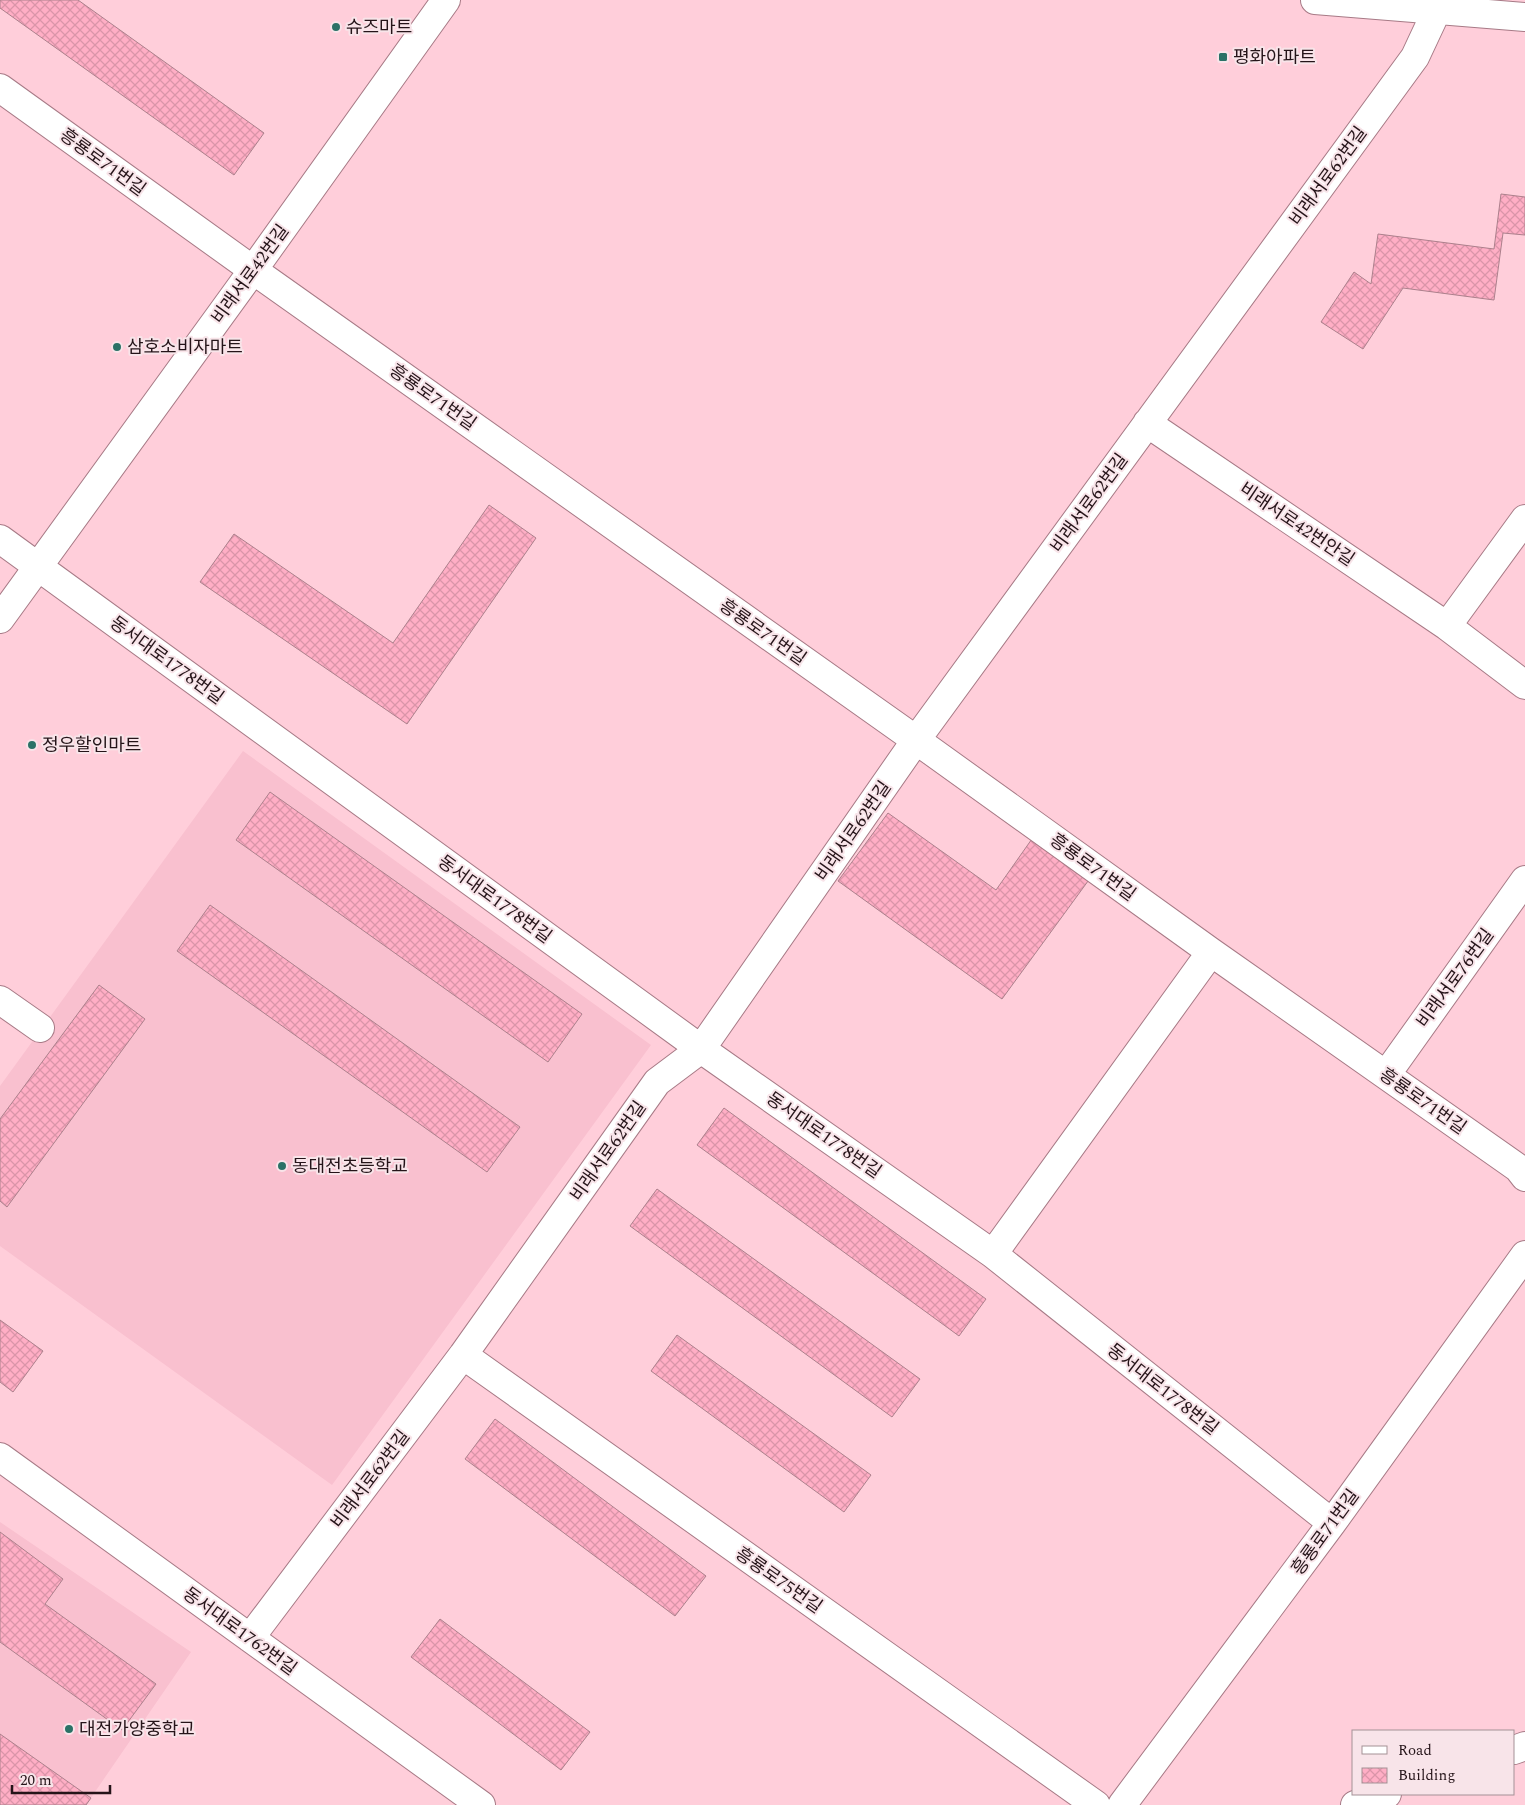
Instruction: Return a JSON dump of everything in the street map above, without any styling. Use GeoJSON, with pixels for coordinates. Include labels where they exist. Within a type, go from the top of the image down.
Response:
{"type":"FeatureCollection","features":[{"type":"Feature","properties":{"kind":"street","name":"비래서로42번길"},"geometry":{"type":"LineString","coordinates":[[0,619],[446,0]]}},
{"type":"Feature","properties":{"kind":"street"},"geometry":{"type":"LineString","coordinates":[[1315,0],[1440,5],[1525,17]]}},
{"type":"Feature","properties":{"kind":"street","name":"비래서로62번길"},"geometry":{"type":"LineString","coordinates":[[250,1638],[463,1355],[657,1082],[701,1049],[916,740],[1415,57],[1440,5]]}},
{"type":"Feature","properties":{"kind":"street","name":"흥룡로71번길"},"geometry":{"type":"LineString","coordinates":[[0,88],[1211,952],[1518,1168],[1525,1176]]}},
{"type":"Feature","properties":{"kind":"street","name":"비래서로42번안길"},"geometry":{"type":"LineString","coordinates":[[1147,423],[1447,626],[1525,685]]}},
{"type":"Feature","properties":{"kind":"street"},"geometry":{"type":"LineString","coordinates":[[1447,626],[1525,519]]}},
{"type":"Feature","properties":{"kind":"street","name":"동서대로1778번길"},"geometry":{"type":"LineString","coordinates":[[0,538],[701,1049],[993,1254],[1332,1523]]}},
{"type":"Feature","properties":{"kind":"street","name":"비래서로76번길"},"geometry":{"type":"LineString","coordinates":[[1386,1075],[1525,880]]}},
{"type":"Feature","properties":{"kind":"street"},"geometry":{"type":"LineString","coordinates":[[993,1254],[1211,952]]}},
{"type":"Feature","properties":{"kind":"street"},"geometry":{"type":"LineString","coordinates":[[0,1000],[40,1028]]}},
{"type":"Feature","properties":{"kind":"street","name":"흥룡로71번길"},"geometry":{"type":"LineString","coordinates":[[1122,1805],[1332,1523],[1517,1283],[1525,1256]]}},
{"type":"Feature","properties":{"kind":"street","name":"흥룡로75번길"},"geometry":{"type":"LineString","coordinates":[[463,1355],[1096,1805]]}},
{"type":"Feature","properties":{"kind":"street","name":"동서대로1762번길"},"geometry":{"type":"LineString","coordinates":[[0,1457],[481,1805]]}},
{"type":"Feature","properties":{"kind":"street"},"geometry":{"type":"LineString","coordinates":[[1355,1805],[1384,1795]]}},
{"type":"Feature","properties":{"kind":"shaded area","name":"동대전초등학교"},"geometry":{"type":"Polygon","coordinates":[[[243,751],[651,1045],[332,1485],[0,1246],[0,1086],[243,751]]]}},
{"type":"Feature","properties":{"kind":"shaded area","name":"대전가양중학교"},"geometry":{"type":"Polygon","coordinates":[[[0,1522],[191,1652],[86,1805],[0,1805],[0,1522]]]}},
{"type":"Feature","properties":{"kind":"building"},"geometry":{"type":"Polygon","coordinates":[[[0,0],[78,0],[264,133],[234,175],[0,8],[0,0]]]}},
{"type":"Feature","properties":{"kind":"building"},"geometry":{"type":"Polygon","coordinates":[[[1501,194],[1525,197],[1525,235],[1503,233],[1494,300],[1403,288],[1363,349],[1321,322],[1354,272],[1371,284],[1378,234],[1494,249],[1501,194]]]}},
{"type":"Feature","properties":{"kind":"building"},"geometry":{"type":"Polygon","coordinates":[[[489,505],[536,538],[407,724],[200,582],[234,534],[393,643],[489,505]]]}},
{"type":"Feature","properties":{"kind":"building"},"geometry":{"type":"Polygon","coordinates":[[[270,792],[582,1014],[548,1062],[236,840],[270,792]]]}},
{"type":"Feature","properties":{"kind":"building"},"geometry":{"type":"Polygon","coordinates":[[[888,813],[996,890],[1034,836],[1091,877],[1002,999],[838,881],[888,813]]]}},
{"type":"Feature","properties":{"kind":"building"},"geometry":{"type":"Polygon","coordinates":[[[210,905],[520,1127],[487,1172],[177,951],[210,905]]]}},
{"type":"Feature","properties":{"kind":"building"},"geometry":{"type":"Polygon","coordinates":[[[99,985],[145,1019],[7,1207],[0,1201],[0,1119],[99,985]]]}},
{"type":"Feature","properties":{"kind":"building"},"geometry":{"type":"Polygon","coordinates":[[[724,1108],[986,1299],[959,1336],[697,1145],[724,1108]]]}},
{"type":"Feature","properties":{"kind":"building"},"geometry":{"type":"Polygon","coordinates":[[[657,1189],[920,1379],[892,1417],[630,1226],[657,1189]]]}},
{"type":"Feature","properties":{"kind":"building"},"geometry":{"type":"Polygon","coordinates":[[[0,1320],[43,1351],[13,1392],[0,1382],[0,1320]]]}},
{"type":"Feature","properties":{"kind":"building"},"geometry":{"type":"Polygon","coordinates":[[[677,1335],[871,1475],[844,1512],[651,1371],[677,1335]]]}},
{"type":"Feature","properties":{"kind":"building"},"geometry":{"type":"Polygon","coordinates":[[[495,1419],[706,1576],[675,1616],[465,1459],[495,1419]]]}},
{"type":"Feature","properties":{"kind":"building"},"geometry":{"type":"Polygon","coordinates":[[[0,1532],[63,1579],[45,1604],[156,1684],[122,1730],[0,1642],[0,1532]]]}},
{"type":"Feature","properties":{"kind":"building"},"geometry":{"type":"Polygon","coordinates":[[[440,1619],[590,1732],[561,1770],[411,1657],[440,1619]]]}},
{"type":"Feature","properties":{"kind":"building"},"geometry":{"type":"Polygon","coordinates":[[[0,1734],[91,1798],[86,1805],[0,1805],[0,1734]]]}},
{"type":"Feature","properties":{"kind":"place","name":"슈즈마트"},"geometry":{"type":"Point","coordinates":[336,27]}},
{"type":"Feature","properties":{"kind":"place","name":"평화아파트"},"geometry":{"type":"Point","coordinates":[1223,57]}},
{"type":"Feature","properties":{"kind":"place","name":"삼호소비자마트"},"geometry":{"type":"Point","coordinates":[117,347]}},
{"type":"Feature","properties":{"kind":"place","name":"정우할인마트"},"geometry":{"type":"Point","coordinates":[32,745]}},
{"type":"Feature","properties":{"kind":"place","name":"동대전초등학교"},"geometry":{"type":"Point","coordinates":[282,1166]}},
{"type":"Feature","properties":{"kind":"place","name":"대전가양중학교"},"geometry":{"type":"Point","coordinates":[69,1729]}}]}
